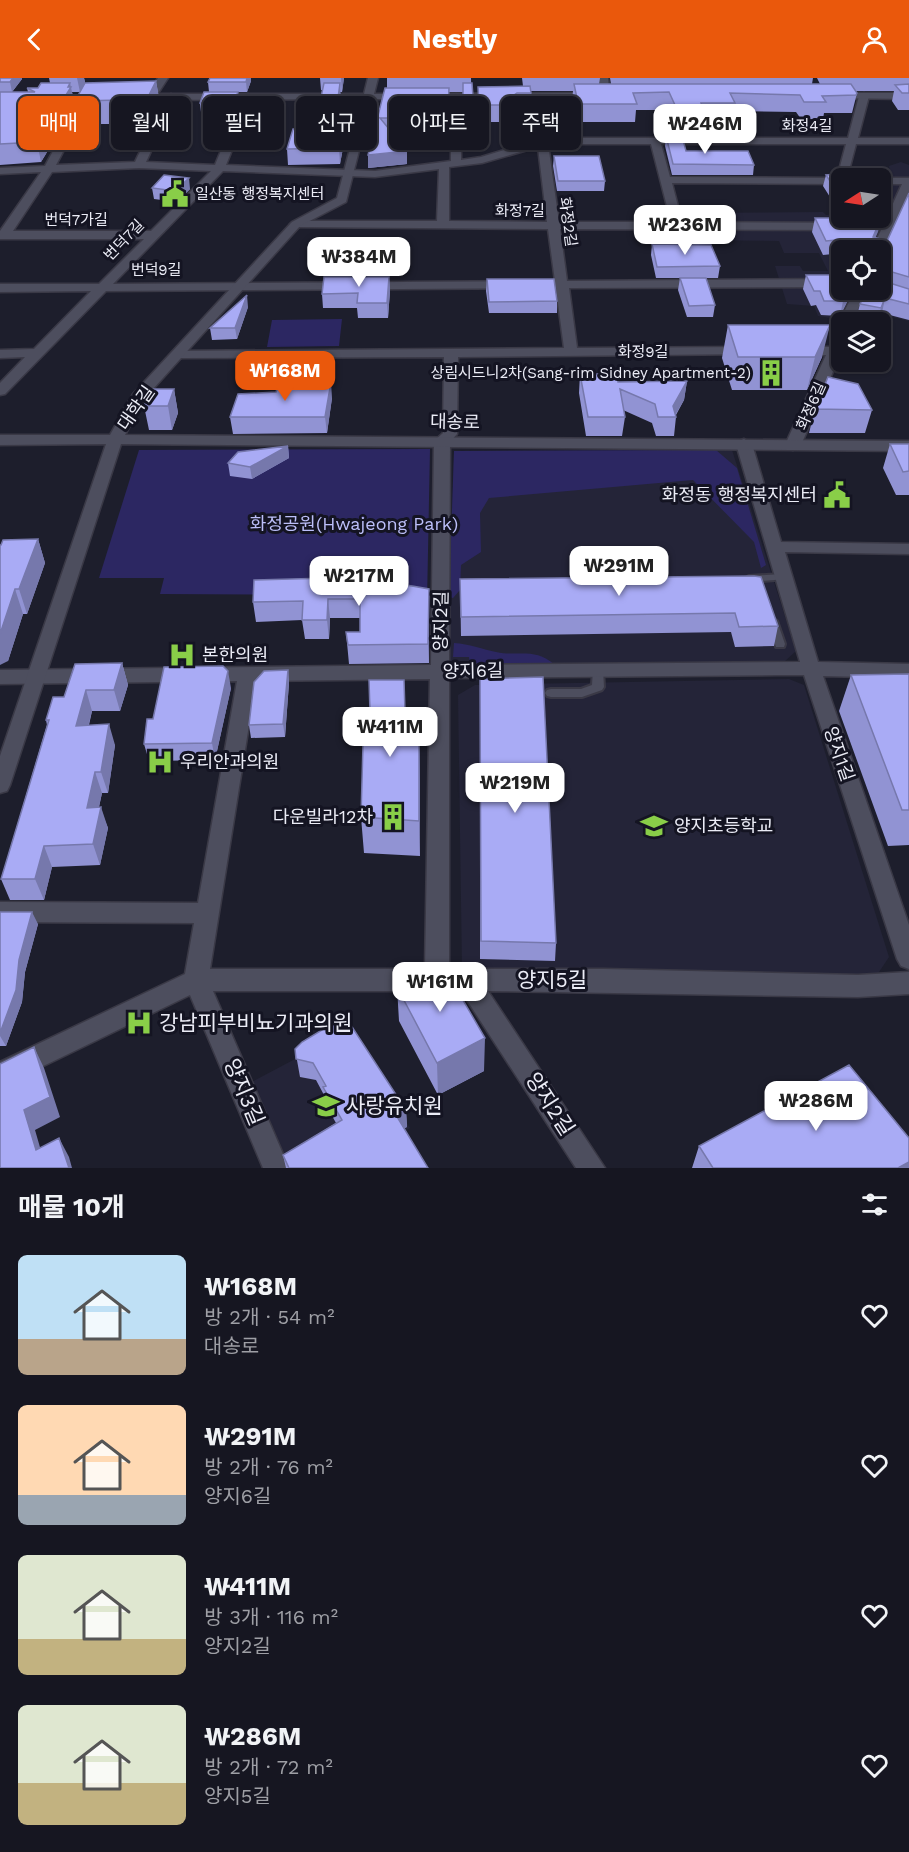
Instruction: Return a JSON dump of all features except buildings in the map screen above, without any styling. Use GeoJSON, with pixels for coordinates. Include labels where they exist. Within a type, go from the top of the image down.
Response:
{"type":"FeatureCollection","features":[{"type":"Feature","properties":{"kind":"street"},"geometry":{"type":"LineString","coordinates":[[152,96],[163,78]]}},
{"type":"Feature","properties":{"kind":"street","name":"대학길"},"geometry":{"type":"LineString","coordinates":[[368,96],[372,78]]}},
{"type":"Feature","properties":{"kind":"street"},"geometry":{"type":"LineString","coordinates":[[603,78],[608,96]]}},
{"type":"Feature","properties":{"kind":"street"},"geometry":{"type":"LineString","coordinates":[[581,96],[619,96]]}},
{"type":"Feature","properties":{"kind":"street"},"geometry":{"type":"LineString","coordinates":[[820,96],[909,96]]}},
{"type":"Feature","properties":{"kind":"street"},"geometry":{"type":"LineString","coordinates":[[845,168],[864,96]]}},
{"type":"Feature","properties":{"kind":"street"},"geometry":{"type":"LineString","coordinates":[[655,141],[678,228]]}},
{"type":"Feature","properties":{"kind":"street","name":"화정4길"},"geometry":{"type":"LineString","coordinates":[[581,142],[909,141]]}},
{"type":"Feature","properties":{"kind":"street"},"geometry":{"type":"LineString","coordinates":[[2,235],[49,168],[58,150]]}},
{"type":"Feature","properties":{"kind":"street"},"geometry":{"type":"LineString","coordinates":[[139,165],[146,150]]}},
{"type":"Feature","properties":{"kind":"street","name":"번덕7길"},"geometry":{"type":"LineString","coordinates":[[0,391],[151,235],[219,169],[227,150]]}},
{"type":"Feature","properties":{"kind":"street","name":"대학길"},"geometry":{"type":"LineString","coordinates":[[0,785],[38,677],[115,439],[138,397],[296,224],[342,200],[355,150]]}},
{"type":"Feature","properties":{"kind":"street"},"geometry":{"type":"LineString","coordinates":[[443,225],[451,150]]}},
{"type":"Feature","properties":{"kind":"street","name":"화정4길"},"geometry":{"type":"LineString","coordinates":[[0,171],[139,165],[375,174],[482,160],[515,150]]}},
{"type":"Feature","properties":{"kind":"street","name":"화정2길"},"geometry":{"type":"LineString","coordinates":[[543,150],[571,352]]}},
{"type":"Feature","properties":{"kind":"street"},"geometry":{"type":"LineString","coordinates":[[666,180],[831,180]]}},
{"type":"Feature","properties":{"kind":"street"},"geometry":{"type":"LineString","coordinates":[[891,181],[909,181],[891,220]]}},
{"type":"Feature","properties":{"kind":"street","name":"화정7길"},"geometry":{"type":"LineString","coordinates":[[296,224],[831,227]]}},
{"type":"Feature","properties":{"kind":"street","name":"번덕7가길"},"geometry":{"type":"LineString","coordinates":[[2,235],[151,235]]}},
{"type":"Feature","properties":{"kind":"street","name":"번덕9길"},"geometry":{"type":"LineString","coordinates":[[0,288],[831,283]]}},
{"type":"Feature","properties":{"kind":"street","name":"화정9길"},"geometry":{"type":"LineString","coordinates":[[179,354],[766,351]]}},
{"type":"Feature","properties":{"kind":"street"},"geometry":{"type":"LineString","coordinates":[[789,351],[831,351]]}},
{"type":"Feature","properties":{"kind":"street"},"geometry":{"type":"LineString","coordinates":[[442,441],[450,434],[451,352]]}},
{"type":"Feature","properties":{"kind":"street"},"geometry":{"type":"LineString","coordinates":[[0,354],[37,353]]}},
{"type":"Feature","properties":{"kind":"street","name":"화정6길"},"geometry":{"type":"LineString","coordinates":[[794,445],[831,360]]}},
{"type":"Feature","properties":{"kind":"street","name":"대송로"},"geometry":{"type":"LineString","coordinates":[[0,440],[442,441],[909,446]]}},
{"type":"Feature","properties":{"kind":"street","name":"양지2길"},"geometry":{"type":"LineString","coordinates":[[437,981],[442,441]]}},
{"type":"Feature","properties":{"kind":"street","name":"양지1길"},"geometry":{"type":"LineString","coordinates":[[744,444],[811,669],[909,959]]}},
{"type":"Feature","properties":{"kind":"street"},"geometry":{"type":"LineString","coordinates":[[774,547],[909,549]]}},
{"type":"Feature","properties":{"kind":"street","name":"양지6길"},"geometry":{"type":"LineString","coordinates":[[0,677],[598,669],[909,671]]}},
{"type":"Feature","properties":{"kind":"street"},"geometry":{"type":"LineString","coordinates":[[196,980],[248,674]]}},
{"type":"Feature","properties":{"kind":"street"},"geometry":{"type":"LineString","coordinates":[[0,912],[207,913]]}},
{"type":"Feature","properties":{"kind":"street","name":"양지5길"},"geometry":{"type":"LineString","coordinates":[[0,1075],[196,980],[858,986],[909,983]]}},
{"type":"Feature","properties":{"kind":"street","name":"양지3길"},"geometry":{"type":"LineString","coordinates":[[196,980],[276,1168]]}},
{"type":"Feature","properties":{"kind":"street","name":"양지2길"},"geometry":{"type":"LineString","coordinates":[[468,981],[592,1168]]}},
{"type":"Feature","properties":{"kind":"lane"},"geometry":{"type":"LineString","coordinates":[[753,590],[749,578],[783,578]]}},
{"type":"Feature","properties":{"kind":"lane"},"geometry":{"type":"LineString","coordinates":[[769,612],[780,644]]}},
{"type":"Feature","properties":{"kind":"lane"},"geometry":{"type":"LineString","coordinates":[[551,693],[582,693],[598,687],[598,669]]}},
{"type":"Feature","properties":{"kind":"shaded area"},"geometry":{"type":"Polygon","coordinates":[[[901,162],[909,165],[909,321],[891,317],[891,312],[831,312],[831,318],[818,316],[814,306],[787,304],[775,266],[800,266],[803,271],[828,271],[819,253],[784,253],[779,241],[687,240],[678,213],[823,212],[826,215],[831,215],[831,228],[891,228],[889,166],[901,162]]]}},
{"type":"Feature","properties":{"kind":"shaded area"},"geometry":{"type":"Polygon","coordinates":[[[732,450],[796,651],[784,662],[458,666],[448,659],[454,451],[732,450]]]}},
{"type":"Feature","properties":{"kind":"shaded area","name":"양지초등학교"},"geometry":{"type":"Polygon","coordinates":[[[789,679],[804,685],[889,957],[877,975],[462,970],[458,695],[475,685],[789,679]]]}},
{"type":"Feature","properties":{"kind":"shaded area","name":"사랑유치원"},"geometry":{"type":"Polygon","coordinates":[[[348,1031],[410,1128],[343,1168],[283,1168],[246,1085],[348,1031]]]}},
{"type":"Feature","properties":{"kind":"green space"},"geometry":{"type":"Polygon","coordinates":[[[342,319],[339,346],[267,347],[272,320],[342,319]]]}},
{"type":"Feature","properties":{"kind":"green space","name":"화정공원(Hwajeong Park)"},"geometry":{"type":"Polygon","coordinates":[[[430,449],[427,603],[333,595],[160,594],[164,578],[99,578],[139,450],[430,449]]]}},
{"type":"Feature","properties":{"kind":"green space"},"geometry":{"type":"Polygon","coordinates":[[[716,450],[737,468],[766,565],[761,568],[754,542],[693,480],[489,498],[480,513],[481,552],[461,565],[460,590],[453,598],[449,597],[454,451],[716,450]]]}},
{"type":"Feature","properties":{"kind":"green space"},"geometry":{"type":"Polygon","coordinates":[[[454,643],[505,653],[533,654],[555,665],[470,666],[469,657],[453,657],[454,643]]]}},
{"type":"Feature","properties":{"kind":"place","name":"일산동 행정복지센터"},"geometry":{"type":"Point","coordinates":[175,194]}},
{"type":"Feature","properties":{"kind":"place","name":"상림시드니2차(Sang-rim Sidney Apartment-2)"},"geometry":{"type":"Point","coordinates":[771,373]}},
{"type":"Feature","properties":{"kind":"place","name":"화정동 행정복지센터"},"geometry":{"type":"Point","coordinates":[837,495]}},
{"type":"Feature","properties":{"kind":"place","name":"본한의원"},"geometry":{"type":"Point","coordinates":[182,655]}},
{"type":"Feature","properties":{"kind":"place","name":"우리안과의원"},"geometry":{"type":"Point","coordinates":[160,762]}},
{"type":"Feature","properties":{"kind":"place","name":"다운빌라12차"},"geometry":{"type":"Point","coordinates":[393,817]}},
{"type":"Feature","properties":{"kind":"place","name":"양지초등학교"},"geometry":{"type":"Point","coordinates":[654,826]}},
{"type":"Feature","properties":{"kind":"place","name":"강남피부비뇨기과의원"},"geometry":{"type":"Point","coordinates":[139,1023]}},
{"type":"Feature","properties":{"kind":"place","name":"사랑유치원"},"geometry":{"type":"Point","coordinates":[326,1106]}}]}
